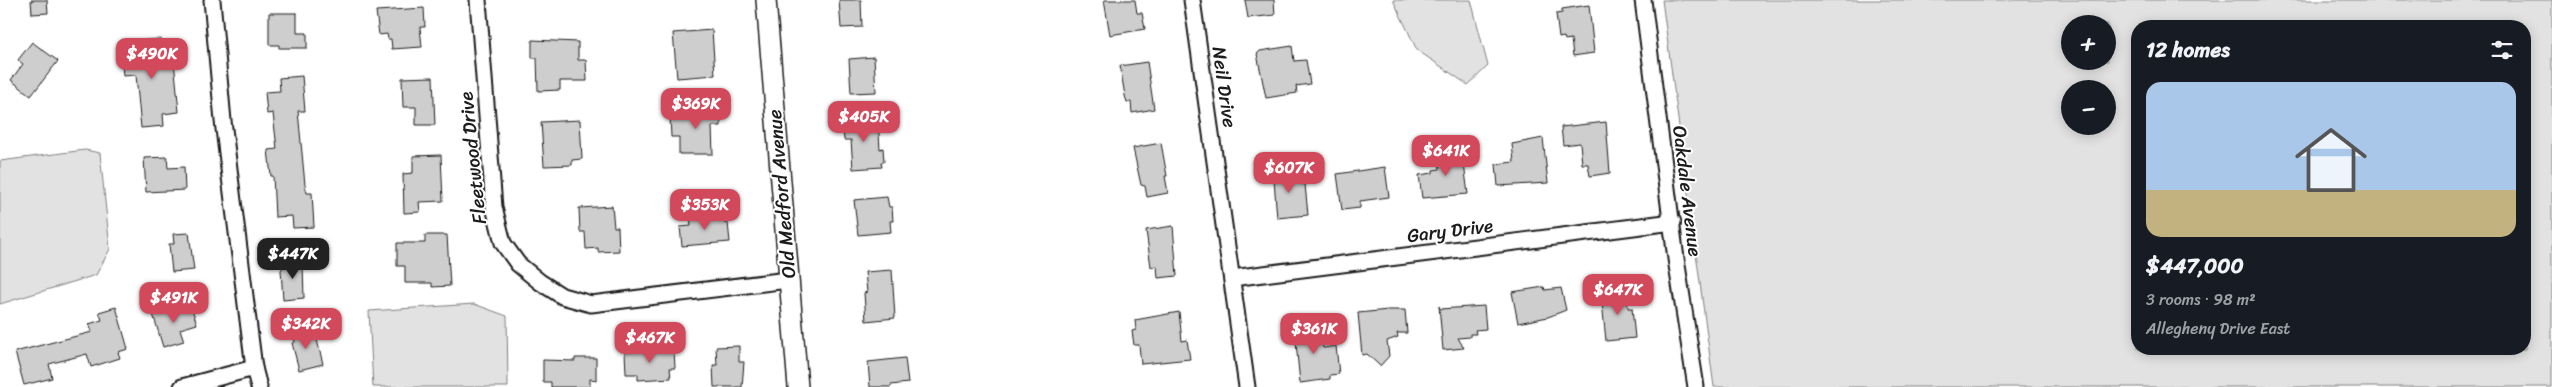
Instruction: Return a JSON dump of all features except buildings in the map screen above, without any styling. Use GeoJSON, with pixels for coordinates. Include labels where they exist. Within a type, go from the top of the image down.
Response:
{"type":"FeatureCollection","features":[{"type":"Feature","properties":{"kind":"street"},"geometry":{"type":"LineString","coordinates":[[212,0],[223,120],[254,368],[259,387]]}},
{"type":"Feature","properties":{"kind":"street","name":"Fleetwood Drive"},"geometry":{"type":"LineString","coordinates":[[478,0],[494,207],[503,243],[518,264],[562,296],[591,304],[788,280]]}},
{"type":"Feature","properties":{"kind":"street","name":"Old Medford Avenue"},"geometry":{"type":"LineString","coordinates":[[766,0],[798,387]]}},
{"type":"Feature","properties":{"kind":"street","name":"Neil Drive"},"geometry":{"type":"LineString","coordinates":[[1192,0],[1247,387]]}},
{"type":"Feature","properties":{"kind":"street","name":"Oakdale Avenue"},"geometry":{"type":"LineString","coordinates":[[1643,0],[1673,222],[1676,259],[1696,387]]}},
{"type":"Feature","properties":{"kind":"street","name":"Gary Drive"},"geometry":{"type":"LineString","coordinates":[[1232,278],[1673,222]]}},
{"type":"Feature","properties":{"kind":"street"},"geometry":{"type":"LineString","coordinates":[[182,387],[254,368]]}},
{"type":"Feature","properties":{"kind":"shaded area"},"geometry":{"type":"Polygon","coordinates":[[[1393,0],[1471,0],[1488,66],[1468,85],[1417,50],[1393,0]]]}},
{"type":"Feature","properties":{"kind":"shaded area"},"geometry":{"type":"Polygon","coordinates":[[[1662,0],[2552,0],[2552,387],[1714,387],[1662,0]]]}},
{"type":"Feature","properties":{"kind":"shaded area"},"geometry":{"type":"Polygon","coordinates":[[[85,150],[100,153],[110,249],[96,275],[0,304],[0,161],[85,150]]]}},
{"type":"Feature","properties":{"kind":"shaded area"},"geometry":{"type":"Polygon","coordinates":[[[474,304],[507,316],[508,387],[373,387],[369,311],[474,304]]]}}]}
